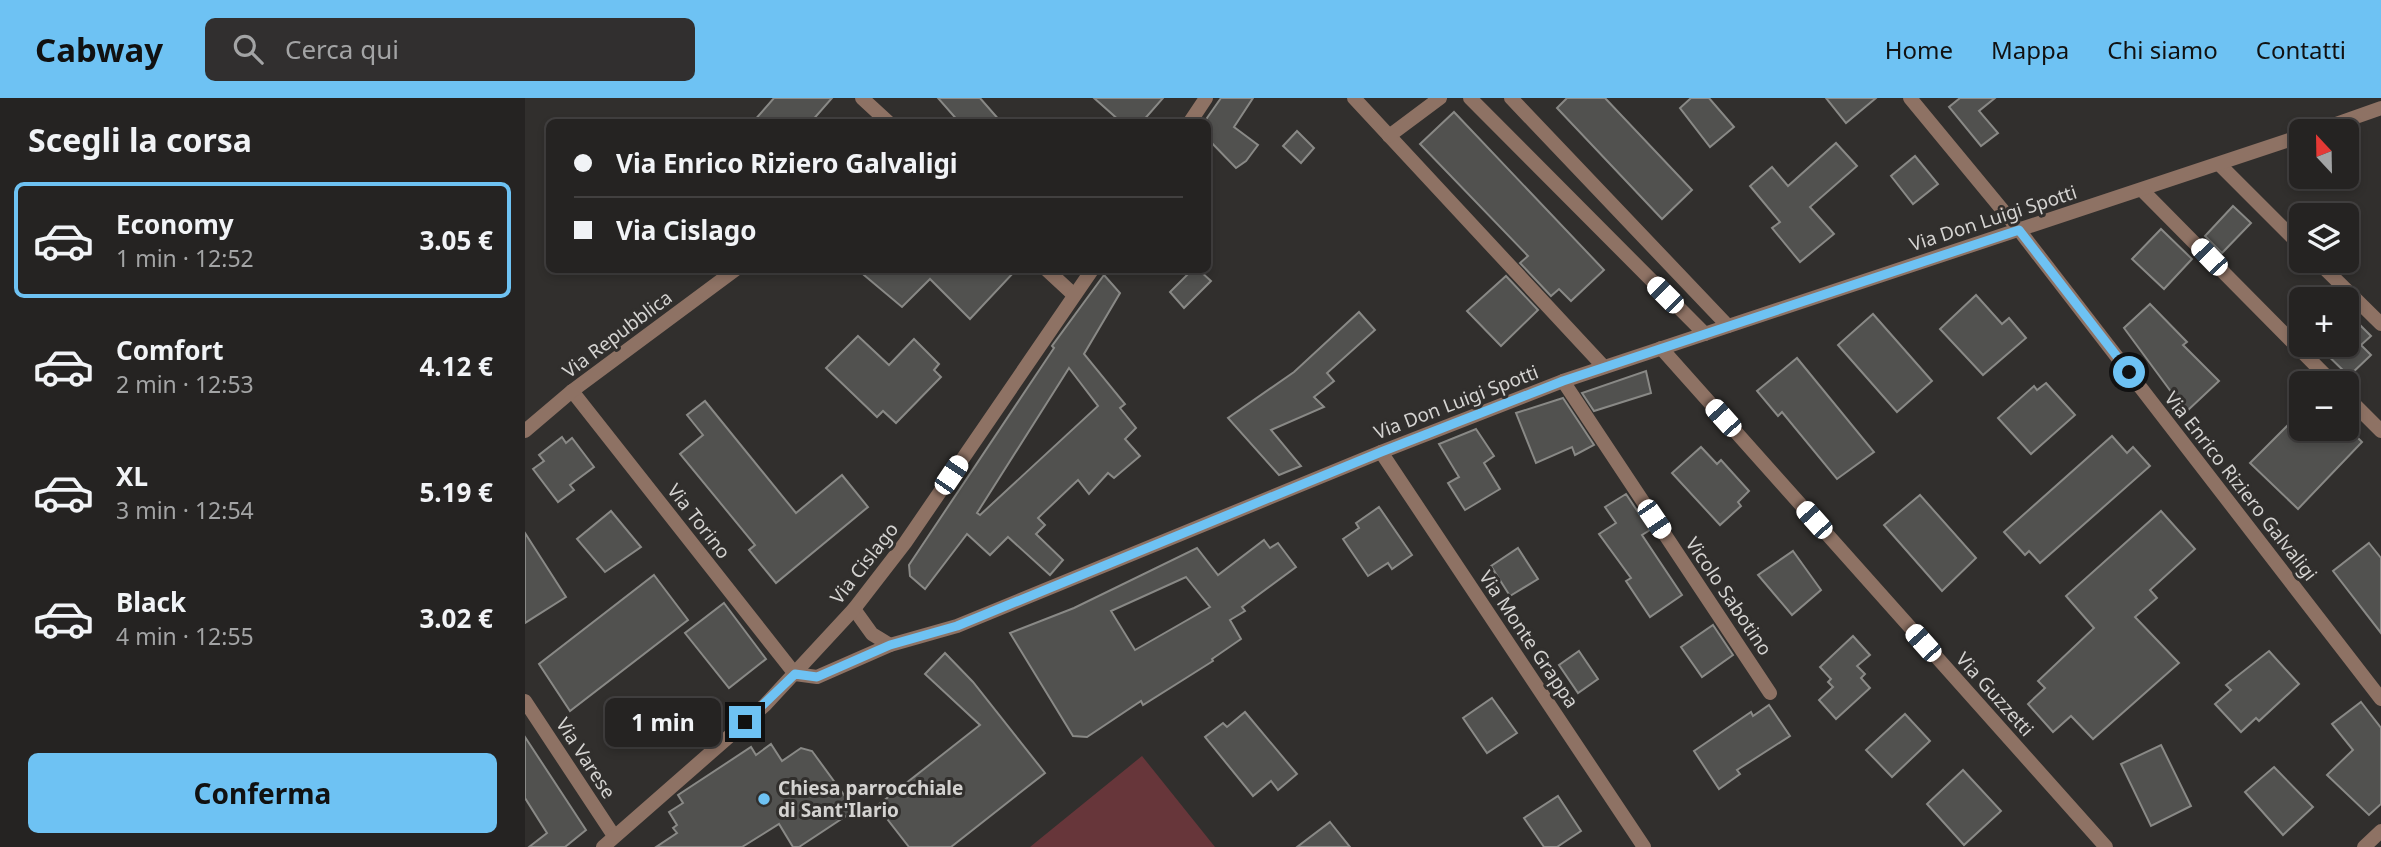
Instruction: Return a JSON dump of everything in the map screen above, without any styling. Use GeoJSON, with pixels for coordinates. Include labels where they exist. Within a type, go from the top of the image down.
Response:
{"type":"FeatureCollection","features":[{"type":"Feature","properties":{"kind":"street"},"geometry":{"type":"LineString","coordinates":[[862,98],[885,119]]}},
{"type":"Feature","properties":{"kind":"street"},"geometry":{"type":"LineString","coordinates":[[1192,119],[1206,98]]}},
{"type":"Feature","properties":{"kind":"street"},"geometry":{"type":"LineString","coordinates":[[1354,98],[1604,367]]}},
{"type":"Feature","properties":{"kind":"street"},"geometry":{"type":"LineString","coordinates":[[1389,135],[1440,98]]}},
{"type":"Feature","properties":{"kind":"street"},"geometry":{"type":"LineString","coordinates":[[1470,98],[1705,334]]}},
{"type":"Feature","properties":{"kind":"street"},"geometry":{"type":"LineString","coordinates":[[1511,98],[1728,326]]}},
{"type":"Feature","properties":{"kind":"street","name":"Via Enrico Riziero Galvaligi"},"geometry":{"type":"LineString","coordinates":[[1910,98],[2019,230],[2381,699]]}},
{"type":"Feature","properties":{"kind":"street"},"geometry":{"type":"LineString","coordinates":[[2350,119],[2381,108]]}},
{"type":"Feature","properties":{"kind":"street","name":"Via Don Luigi Spotti"},"geometry":{"type":"LineString","coordinates":[[795,674],[817,677],[890,645],[957,626],[1381,452],[1563,381],[2289,140]]}},
{"type":"Feature","properties":{"kind":"street"},"geometry":{"type":"LineString","coordinates":[[2220,165],[2289,234]]}},
{"type":"Feature","properties":{"kind":"street"},"geometry":{"type":"LineString","coordinates":[[2142,190],[2321,371]]}},
{"type":"Feature","properties":{"kind":"street","name":"Via Repubblica"},"geometry":{"type":"LineString","coordinates":[[525,431],[572,391],[731,273]]}},
{"type":"Feature","properties":{"kind":"street"},"geometry":{"type":"LineString","coordinates":[[1050,273],[1075,295]]}},
{"type":"Feature","properties":{"kind":"street","name":"Via Cislago"},"geometry":{"type":"LineString","coordinates":[[603,847],[765,705],[854,609],[905,542],[1090,273]]}},
{"type":"Feature","properties":{"kind":"street"},"geometry":{"type":"LineString","coordinates":[[2329,273],[2381,324]]}},
{"type":"Feature","properties":{"kind":"street","name":"Via Guzzetti"},"geometry":{"type":"LineString","coordinates":[[1661,348],[2106,847]]}},
{"type":"Feature","properties":{"kind":"street","name":"Vicolo Sabotino"},"geometry":{"type":"LineString","coordinates":[[1563,381],[1770,693]]}},
{"type":"Feature","properties":{"kind":"street","name":"Via Torino"},"geometry":{"type":"LineString","coordinates":[[572,391],[795,674]]}},
{"type":"Feature","properties":{"kind":"street"},"geometry":{"type":"LineString","coordinates":[[2359,409],[2381,431]]}},
{"type":"Feature","properties":{"kind":"street","name":"Via Monte Grappa"},"geometry":{"type":"LineString","coordinates":[[1381,452],[1644,847]]}},
{"type":"Feature","properties":{"kind":"street"},"geometry":{"type":"LineString","coordinates":[[854,609],[871,634],[890,645]]}},
{"type":"Feature","properties":{"kind":"street","name":"Via Varese"},"geometry":{"type":"LineString","coordinates":[[525,701],[614,836]]}},
{"type":"Feature","properties":{"kind":"street"},"geometry":{"type":"LineString","coordinates":[[2364,847],[2381,831]]}},
{"type":"Feature","properties":{"kind":"shaded area"},"geometry":{"type":"Polygon","coordinates":[[[1142,756],[1215,847],[1030,847],[1142,756]]]}},
{"type":"Feature","properties":{"kind":"building"},"geometry":{"type":"Polygon","coordinates":[[[774,98],[832,98],[814,119],[756,119],[774,98]]]}},
{"type":"Feature","properties":{"kind":"building"},"geometry":{"type":"Polygon","coordinates":[[[938,98],[980,98],[998,119],[956,119],[938,98]]]}},
{"type":"Feature","properties":{"kind":"building"},"geometry":{"type":"Polygon","coordinates":[[[1094,98],[1163,98],[1145,119],[1118,119],[1094,98]]]}},
{"type":"Feature","properties":{"kind":"building"},"geometry":{"type":"Polygon","coordinates":[[[1221,98],[1253,98],[1234,127],[1258,145],[1246,161],[1236,168],[1211,142],[1211,119],[1207,118],[1221,98]]]}},
{"type":"Feature","properties":{"kind":"building"},"geometry":{"type":"Polygon","coordinates":[[[1567,98],[1605,98],[1692,190],[1662,219],[1557,108],[1567,98]]]}},
{"type":"Feature","properties":{"kind":"building"},"geometry":{"type":"Polygon","coordinates":[[[1691,98],[1709,98],[1734,127],[1710,147],[1680,108],[1691,98]]]}},
{"type":"Feature","properties":{"kind":"building"},"geometry":{"type":"Polygon","coordinates":[[[1826,98],[1876,98],[1846,123],[1826,98]]]}},
{"type":"Feature","properties":{"kind":"building"},"geometry":{"type":"Polygon","coordinates":[[[1960,98],[1995,98],[1979,111],[1998,133],[1981,146],[1949,107],[1960,98]]]}},
{"type":"Feature","properties":{"kind":"building"},"geometry":{"type":"Polygon","coordinates":[[[1454,112],[1604,270],[1571,301],[1559,289],[1551,296],[1520,263],[1528,256],[1420,144],[1454,112]]]}},
{"type":"Feature","properties":{"kind":"building"},"geometry":{"type":"Polygon","coordinates":[[[1297,131],[1314,148],[1301,163],[1283,146],[1297,131]]]}},
{"type":"Feature","properties":{"kind":"building"},"geometry":{"type":"Polygon","coordinates":[[[1836,143],[1857,166],[1810,207],[1834,234],[1800,262],[1772,228],[1780,222],[1750,186],[1772,167],[1788,186],[1836,143]]]}},
{"type":"Feature","properties":{"kind":"building"},"geometry":{"type":"Polygon","coordinates":[[[1915,156],[1938,184],[1913,204],[1891,176],[1915,156]]]}},
{"type":"Feature","properties":{"kind":"building"},"geometry":{"type":"Polygon","coordinates":[[[2233,206],[2251,223],[2222,253],[2205,236],[2233,206]]]}},
{"type":"Feature","properties":{"kind":"building"},"geometry":{"type":"Polygon","coordinates":[[[2161,229],[2192,259],[2164,289],[2132,259],[2161,229]]]}},
{"type":"Feature","properties":{"kind":"building"},"geometry":{"type":"Polygon","coordinates":[[[862,273],[1013,273],[970,319],[930,279],[902,307],[862,273]]]}},
{"type":"Feature","properties":{"kind":"building"},"geometry":{"type":"Polygon","coordinates":[[[1189,273],[1202,273],[1211,281],[1184,308],[1170,292],[1189,273]]]}},
{"type":"Feature","properties":{"kind":"building"},"geometry":{"type":"Polygon","coordinates":[[[1104,275],[1120,293],[1084,354],[1125,404],[1120,408],[1136,428],[1125,439],[1140,456],[1114,478],[1108,473],[1089,494],[1078,480],[1038,518],[1045,525],[1036,534],[1063,560],[1050,575],[1008,537],[990,555],[967,534],[925,589],[910,576],[909,565],[1054,348],[1052,346],[1104,275]],[[1069,368],[977,513],[980,515],[1098,406],[1069,368]]]}},
{"type":"Feature","properties":{"kind":"building"},"geometry":{"type":"Polygon","coordinates":[[[1506,276],[1538,310],[1501,346],[1467,311],[1506,276]]]}},
{"type":"Feature","properties":{"kind":"building"},"geometry":{"type":"Polygon","coordinates":[[[1976,295],[2002,324],[2009,318],[2026,338],[1983,375],[1940,329],[1976,295]]]}},
{"type":"Feature","properties":{"kind":"building"},"geometry":{"type":"Polygon","coordinates":[[[2150,304],[2187,342],[2183,345],[2219,381],[2186,412],[2124,328],[2150,304]]]}},
{"type":"Feature","properties":{"kind":"building"},"geometry":{"type":"Polygon","coordinates":[[[1359,312],[1375,330],[1327,373],[1334,381],[1314,397],[1324,407],[1271,430],[1301,466],[1279,475],[1228,418],[1294,372],[1359,312]]]}},
{"type":"Feature","properties":{"kind":"building"},"geometry":{"type":"Polygon","coordinates":[[[1873,314],[1932,381],[1897,412],[1838,345],[1873,314]]]}},
{"type":"Feature","properties":{"kind":"building"},"geometry":{"type":"Polygon","coordinates":[[[2359,324],[2371,336],[2361,345],[2371,355],[2354,371],[2344,371],[2329,357],[2359,357],[2359,324]]]}},
{"type":"Feature","properties":{"kind":"building"},"geometry":{"type":"Polygon","coordinates":[[[858,336],[889,365],[914,339],[939,364],[934,370],[941,377],[896,423],[883,411],[877,417],[826,368],[858,336]]]}},
{"type":"Feature","properties":{"kind":"building"},"geometry":{"type":"Polygon","coordinates":[[[1797,358],[1874,452],[1837,479],[1782,412],[1778,416],[1757,391],[1797,358]]]}},
{"type":"Feature","properties":{"kind":"building"},"geometry":{"type":"Polygon","coordinates":[[[1646,371],[1651,393],[1594,411],[1582,393],[1646,371]]]}},
{"type":"Feature","properties":{"kind":"building"},"geometry":{"type":"Polygon","coordinates":[[[2046,383],[2075,415],[2031,454],[1998,418],[2034,386],[2037,390],[2046,383]]]}},
{"type":"Feature","properties":{"kind":"building"},"geometry":{"type":"Polygon","coordinates":[[[1563,398],[1594,445],[1575,455],[1572,447],[1536,463],[1516,413],[1563,398]]]}},
{"type":"Feature","properties":{"kind":"building"},"geometry":{"type":"Polygon","coordinates":[[[705,401],[796,513],[842,475],[868,507],[776,583],[749,550],[755,545],[680,454],[703,435],[687,415],[705,401]]]}},
{"type":"Feature","properties":{"kind":"building"},"geometry":{"type":"Polygon","coordinates":[[[2289,424],[2289,441],[2359,439],[2362,442],[2298,509],[2250,463],[2289,424]]]}},
{"type":"Feature","properties":{"kind":"building"},"geometry":{"type":"Polygon","coordinates":[[[1476,429],[1494,456],[1484,463],[1500,489],[1465,510],[1448,483],[1459,477],[1439,444],[1476,429]]]}},
{"type":"Feature","properties":{"kind":"building"},"geometry":{"type":"Polygon","coordinates":[[[2112,436],[2127,453],[2133,447],[2150,466],[2040,563],[2029,551],[2025,555],[2004,532],[2112,436]]]}},
{"type":"Feature","properties":{"kind":"building"},"geometry":{"type":"Polygon","coordinates":[[[562,437],[566,443],[572,438],[594,467],[570,485],[574,490],[558,502],[533,469],[544,461],[539,455],[562,437]]]}},
{"type":"Feature","properties":{"kind":"building"},"geometry":{"type":"Polygon","coordinates":[[[1701,447],[1717,464],[1721,460],[1749,491],[1738,502],[1741,506],[1720,525],[1672,473],[1701,447]]]}},
{"type":"Feature","properties":{"kind":"building"},"geometry":{"type":"Polygon","coordinates":[[[1626,494],[1650,530],[1642,535],[1682,595],[1650,617],[1626,581],[1631,578],[1599,534],[1616,523],[1605,507],[1626,494]]]}},
{"type":"Feature","properties":{"kind":"building"},"geometry":{"type":"Polygon","coordinates":[[[1920,495],[1976,558],[1942,591],[1884,525],[1920,495]]]}},
{"type":"Feature","properties":{"kind":"building"},"geometry":{"type":"Polygon","coordinates":[[[1379,507],[1412,555],[1392,569],[1388,563],[1368,576],[1343,539],[1359,528],[1356,523],[1379,507]]]}},
{"type":"Feature","properties":{"kind":"building"},"geometry":{"type":"Polygon","coordinates":[[[611,511],[641,547],[605,572],[577,539],[611,511]]]}},
{"type":"Feature","properties":{"kind":"building"},"geometry":{"type":"Polygon","coordinates":[[[2161,511],[2195,549],[2150,590],[2157,598],[2135,617],[2179,663],[2093,739],[2071,716],[2053,732],[2028,704],[2045,688],[2038,681],[2094,628],[2066,596],[2161,511]]]}},
{"type":"Feature","properties":{"kind":"building"},"geometry":{"type":"Polygon","coordinates":[[[525,533],[566,597],[525,623],[525,533]]]}},
{"type":"Feature","properties":{"kind":"building"},"geometry":{"type":"Polygon","coordinates":[[[1264,540],[1270,548],[1278,543],[1296,567],[1242,607],[1245,611],[1230,620],[1241,639],[1212,659],[1213,661],[1143,705],[1141,701],[1087,737],[1073,736],[1010,633],[1074,608],[1197,548],[1218,575],[1264,540]],[[1186,577],[1111,611],[1135,650],[1210,607],[1186,577]]]}},
{"type":"Feature","properties":{"kind":"building"},"geometry":{"type":"Polygon","coordinates":[[[2369,543],[2381,558],[2381,633],[2333,571],[2369,543]]]}},
{"type":"Feature","properties":{"kind":"building"},"geometry":{"type":"Polygon","coordinates":[[[1518,548],[1538,579],[1510,596],[1491,566],[1518,548]]]}},
{"type":"Feature","properties":{"kind":"building"},"geometry":{"type":"Polygon","coordinates":[[[1793,551],[1821,590],[1792,615],[1758,575],[1793,551]]]}},
{"type":"Feature","properties":{"kind":"building"},"geometry":{"type":"Polygon","coordinates":[[[654,575],[688,620],[570,711],[539,664],[654,575]]]}},
{"type":"Feature","properties":{"kind":"building"},"geometry":{"type":"Polygon","coordinates":[[[724,603],[766,659],[729,688],[685,633],[724,603]]]}},
{"type":"Feature","properties":{"kind":"building"},"geometry":{"type":"Polygon","coordinates":[[[1713,625],[1733,655],[1702,677],[1681,647],[1713,625]]]}},
{"type":"Feature","properties":{"kind":"building"},"geometry":{"type":"Polygon","coordinates":[[[1853,636],[1870,655],[1857,666],[1865,674],[1861,678],[1870,688],[1836,719],[1819,700],[1833,687],[1828,682],[1831,679],[1820,667],[1853,636]]]}},
{"type":"Feature","properties":{"kind":"building"},"geometry":{"type":"Polygon","coordinates":[[[1579,651],[1598,679],[1578,693],[1559,665],[1579,651]]]}},
{"type":"Feature","properties":{"kind":"building"},"geometry":{"type":"Polygon","coordinates":[[[2269,651],[2299,684],[2259,721],[2256,718],[2241,732],[2215,704],[2231,690],[2226,685],[2269,651]]]}},
{"type":"Feature","properties":{"kind":"building"},"geometry":{"type":"Polygon","coordinates":[[[945,653],[973,682],[1045,773],[951,847],[909,847],[877,806],[980,725],[925,674],[945,653]]]}},
{"type":"Feature","properties":{"kind":"building"},"geometry":{"type":"Polygon","coordinates":[[[1492,698],[1517,733],[1487,753],[1463,718],[1492,698]]]}},
{"type":"Feature","properties":{"kind":"building"},"geometry":{"type":"Polygon","coordinates":[[[2361,702],[2381,728],[2381,804],[2369,815],[2327,775],[2353,750],[2332,724],[2361,702]]]}},
{"type":"Feature","properties":{"kind":"building"},"geometry":{"type":"Polygon","coordinates":[[[1769,705],[1790,736],[1737,770],[1740,774],[1719,789],[1694,751],[1751,712],[1753,716],[1769,705]]]}},
{"type":"Feature","properties":{"kind":"building"},"geometry":{"type":"Polygon","coordinates":[[[1245,712],[1297,774],[1278,790],[1271,781],[1253,796],[1205,737],[1223,723],[1227,727],[1245,712]]]}},
{"type":"Feature","properties":{"kind":"building"},"geometry":{"type":"Polygon","coordinates":[[[1905,714],[1930,741],[1892,777],[1866,750],[1905,714]]]}},
{"type":"Feature","properties":{"kind":"building"},"geometry":{"type":"Polygon","coordinates":[[[525,737],[586,830],[565,847],[529,847],[547,833],[525,798],[525,737]]]}},
{"type":"Feature","properties":{"kind":"building","name":"Chiesa parrocchiale di Sant'Ilario"},"geometry":{"type":"Polygon","coordinates":[[[771,744],[782,761],[801,748],[812,751],[855,810],[799,847],[793,847],[779,824],[742,847],[656,847],[677,833],[673,828],[677,825],[669,812],[683,803],[678,795],[751,747],[756,755],[771,744]]]}},
{"type":"Feature","properties":{"kind":"building"},"geometry":{"type":"Polygon","coordinates":[[[2161,745],[2191,806],[2151,826],[2121,764],[2161,745]]]}},
{"type":"Feature","properties":{"kind":"building"},"geometry":{"type":"Polygon","coordinates":[[[2274,767],[2313,807],[2283,835],[2245,792],[2274,767]]]}},
{"type":"Feature","properties":{"kind":"building"},"geometry":{"type":"Polygon","coordinates":[[[1963,770],[2001,811],[1964,845],[1927,804],[1963,770]]]}},
{"type":"Feature","properties":{"kind":"building"},"geometry":{"type":"Polygon","coordinates":[[[1558,796],[1581,831],[1557,847],[1544,847],[1524,818],[1558,796]]]}},
{"type":"Feature","properties":{"kind":"building"},"geometry":{"type":"Polygon","coordinates":[[[1330,822],[1350,847],[1297,847],[1330,822]]]}},
{"type":"Feature","properties":{"kind":"place","name":"Chiesa parrocchiale di Sant'Ilario"},"geometry":{"type":"Point","coordinates":[764,799]}},
{"type":"Feature","properties":{"kind":"route"},"geometry":{"type":"LineString","coordinates":[[745,722],[795,674],[817,677],[890,645],[957,626],[1381,452],[1563,381],[2019,230],[2129,372]]}}]}
